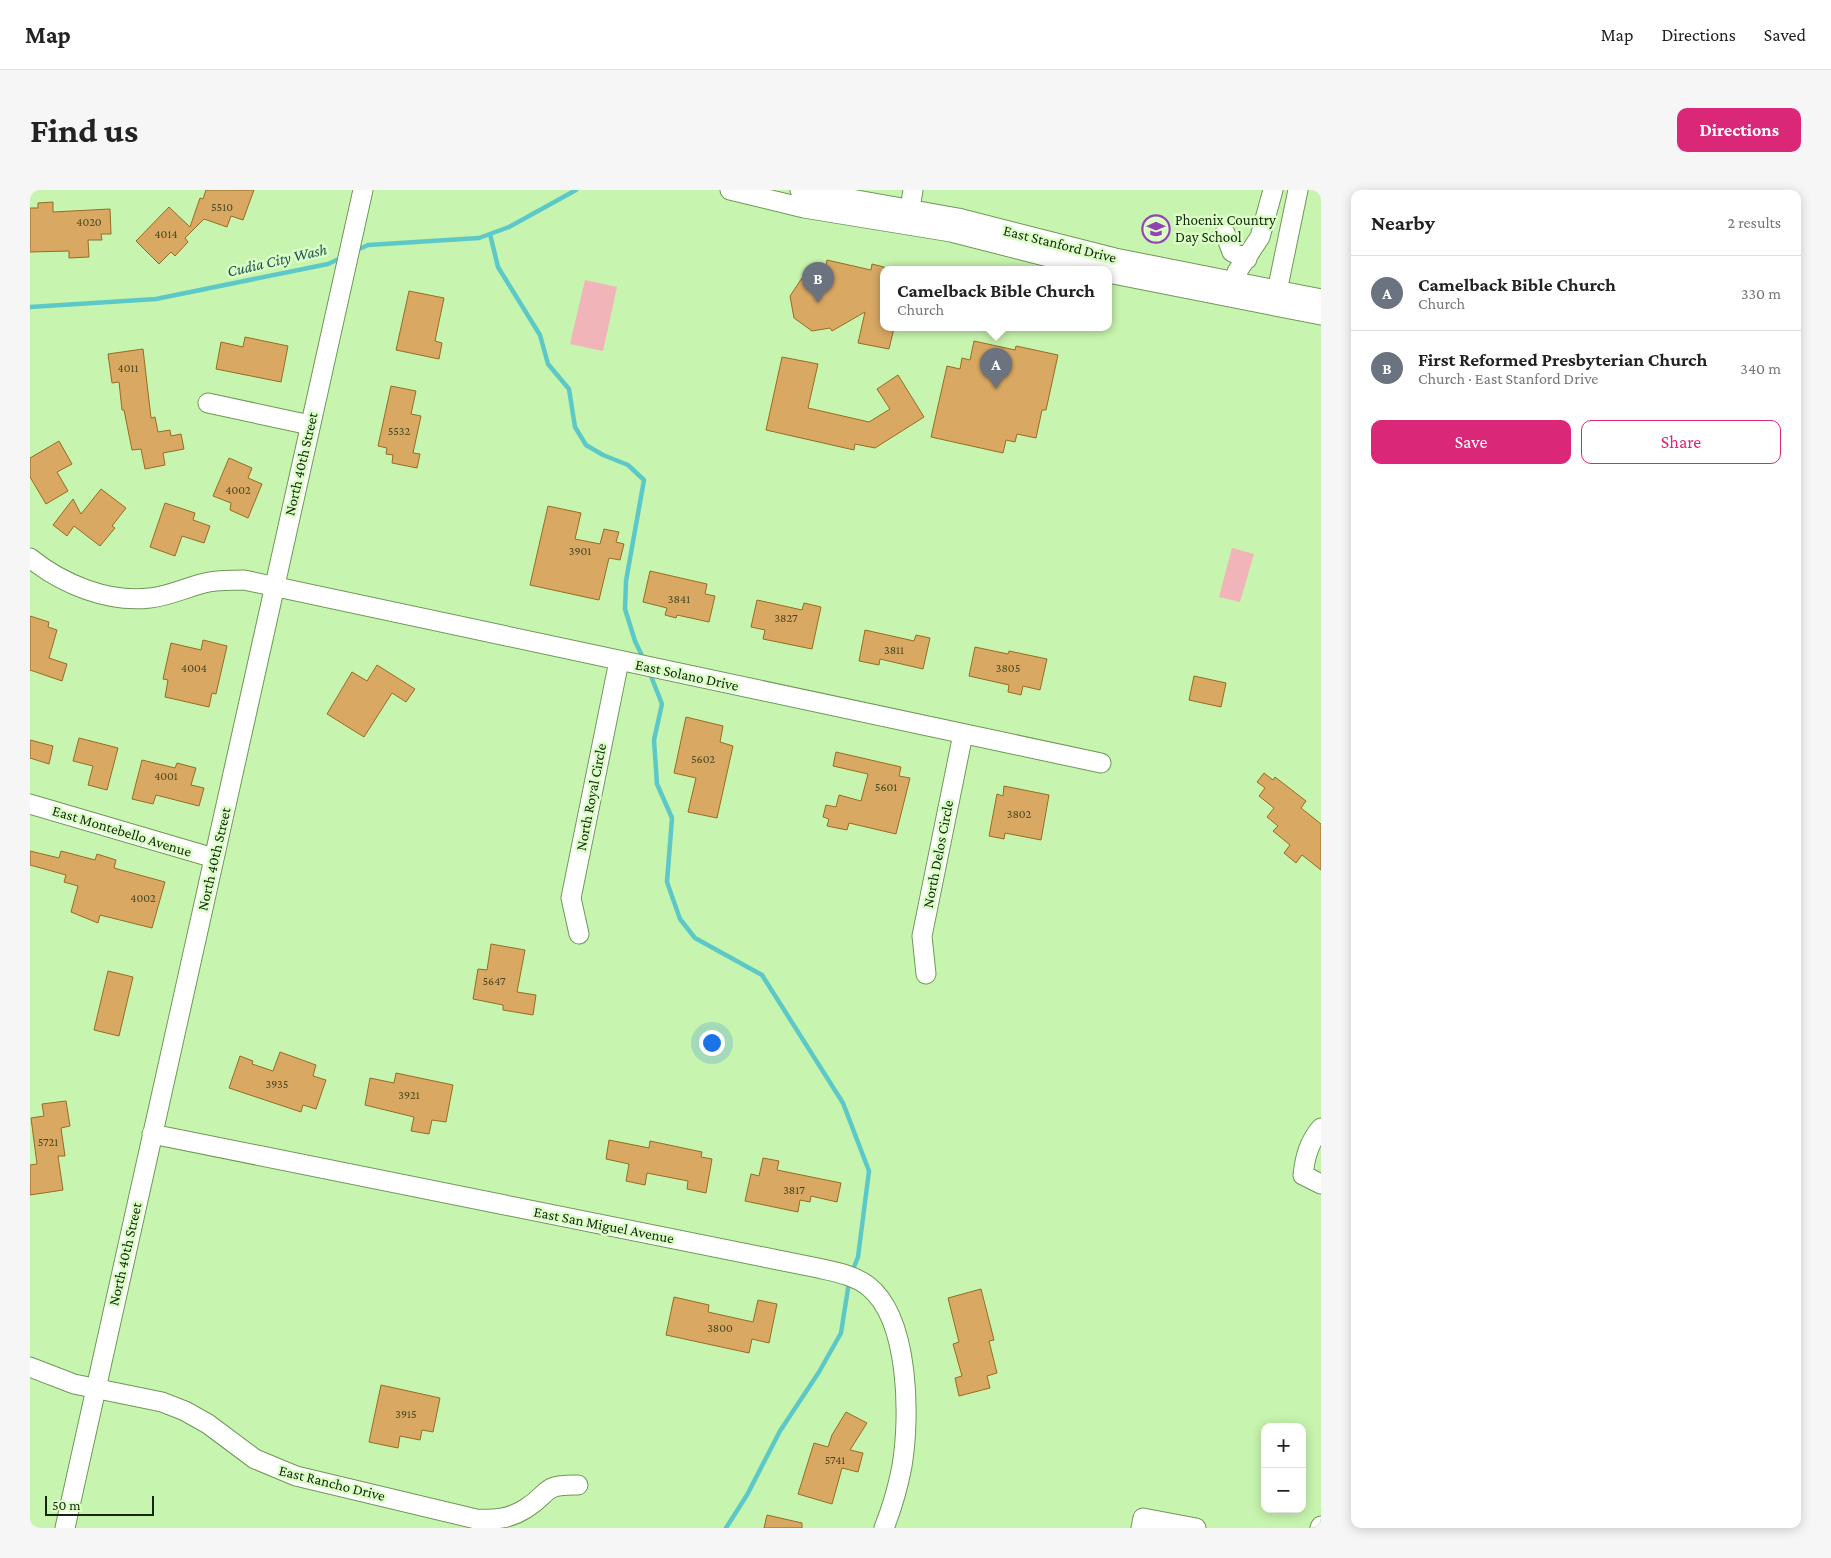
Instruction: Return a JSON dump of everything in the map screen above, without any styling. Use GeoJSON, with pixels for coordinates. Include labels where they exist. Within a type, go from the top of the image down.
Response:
{"type":"FeatureCollection","features":[{"type":"Feature","properties":{"kind":"street","name":"North 40th Street"},"geometry":{"type":"LineString","coordinates":[[65,1528],[363,190]]}},
{"type":"Feature","properties":{"kind":"street","name":"East Stanford Drive"},"geometry":{"type":"LineString","coordinates":[[730,190],[804,208],[958,218],[1233,289],[1276,298],[1321,315]]}},
{"type":"Feature","properties":{"kind":"street","name":"East Stanford Drive"},"geometry":{"type":"LineString","coordinates":[[800,190],[909,216],[951,232],[1083,266]]}},
{"type":"Feature","properties":{"kind":"street"},"geometry":{"type":"LineString","coordinates":[[909,216],[913,190]]}},
{"type":"Feature","properties":{"kind":"street"},"geometry":{"type":"LineString","coordinates":[[1233,289],[1237,272],[1260,237],[1274,190]]}},
{"type":"Feature","properties":{"kind":"street"},"geometry":{"type":"LineString","coordinates":[[1276,298],[1298,190]]}},
{"type":"Feature","properties":{"kind":"street"},"geometry":{"type":"LineString","coordinates":[[1225,233],[1232,252],[1246,259]]}},
{"type":"Feature","properties":{"kind":"street","name":"East Stanford Drive"},"geometry":{"type":"LineString","coordinates":[[1112,274],[1233,289]]}},
{"type":"Feature","properties":{"kind":"street","name":"East Stanford Drive"},"geometry":{"type":"LineString","coordinates":[[1276,298],[1321,299]]}},
{"type":"Feature","properties":{"kind":"street"},"geometry":{"type":"LineString","coordinates":[[208,403],[310,425]]}},
{"type":"Feature","properties":{"kind":"street"},"geometry":{"type":"LineString","coordinates":[[30,558],[50,574],[81,587],[118,598],[151,598],[209,582],[244,580],[273,588]]}},
{"type":"Feature","properties":{"kind":"street","name":"East Solano Drive"},"geometry":{"type":"LineString","coordinates":[[273,588],[1101,763]]}},
{"type":"Feature","properties":{"kind":"street","name":"North Royal Circle"},"geometry":{"type":"LineString","coordinates":[[579,934],[571,898],[619,661]]}},
{"type":"Feature","properties":{"kind":"street","name":"North Delos Circle"},"geometry":{"type":"LineString","coordinates":[[926,974],[922,936],[962,734]]}},
{"type":"Feature","properties":{"kind":"street","name":"East Montebello Avenue"},"geometry":{"type":"LineString","coordinates":[[30,804],[214,858]]}},
{"type":"Feature","properties":{"kind":"street"},"geometry":{"type":"LineString","coordinates":[[1321,1128],[1314,1136],[1305,1157],[1303,1175],[1321,1184]]}},
{"type":"Feature","properties":{"kind":"street","name":"East San Miguel Avenue"},"geometry":{"type":"LineString","coordinates":[[152,1134],[818,1268],[858,1280],[868,1285],[887,1308],[899,1342],[906,1404],[906,1430],[898,1488],[884,1528]]}},
{"type":"Feature","properties":{"kind":"street","name":"East Rancho Drive"},"geometry":{"type":"LineString","coordinates":[[30,1367],[74,1384],[162,1402],[185,1411],[208,1424],[255,1459],[275,1469],[476,1523],[500,1520],[525,1509],[544,1492],[557,1484],[578,1485]]}},
{"type":"Feature","properties":{"kind":"street"},"geometry":{"type":"LineString","coordinates":[[1142,1523],[1196,1528]]}},
{"type":"Feature","properties":{"kind":"shaded area"},"geometry":{"type":"Polygon","coordinates":[[[585,280],[617,287],[603,351],[570,344],[585,280]]]}},
{"type":"Feature","properties":{"kind":"shaded area"},"geometry":{"type":"Polygon","coordinates":[[[1232,548],[1254,554],[1240,602],[1219,597],[1232,548]]]}},
{"type":"Feature","properties":{"kind":"building"},"geometry":{"type":"Polygon","coordinates":[[[206,190],[254,190],[243,220],[231,216],[227,227],[204,219],[185,238],[188,242],[175,256],[171,252],[159,264],[136,241],[169,207],[190,227],[200,198],[203,199],[206,190]]]}},
{"type":"Feature","properties":{"kind":"building"},"geometry":{"type":"Polygon","coordinates":[[[53,202],[53,212],[110,209],[111,234],[101,234],[102,240],[88,240],[89,257],[69,258],[69,251],[30,252],[30,208],[38,208],[38,203],[53,202]]]}},
{"type":"Feature","properties":{"kind":"building"},"geometry":{"type":"Polygon","coordinates":[[[827,260],[871,270],[872,264],[880,266],[880,331],[893,331],[889,349],[858,343],[865,312],[832,331],[830,328],[812,331],[794,318],[790,296],[802,278],[824,274],[827,260]]]}},
{"type":"Feature","properties":{"kind":"building"},"geometry":{"type":"Polygon","coordinates":[[[409,291],[444,298],[435,341],[442,343],[439,359],[396,350],[409,291]]]}},
{"type":"Feature","properties":{"kind":"building"},"geometry":{"type":"Polygon","coordinates":[[[245,337],[288,346],[281,382],[216,369],[221,342],[243,347],[245,337]]]}},
{"type":"Feature","properties":{"kind":"building"},"geometry":{"type":"Polygon","coordinates":[[[974,341],[1015,350],[1016,346],[1058,355],[1046,410],[1042,410],[1036,438],[1017,434],[1015,442],[1006,440],[1003,453],[931,437],[947,366],[960,369],[962,358],[970,360],[974,341]]]}},
{"type":"Feature","properties":{"kind":"building"},"geometry":{"type":"Polygon","coordinates":[[[143,349],[151,418],[155,417],[158,432],[170,430],[171,436],[181,434],[184,449],[163,453],[165,465],[145,469],[141,449],[132,450],[124,410],[122,410],[119,382],[112,383],[108,354],[143,349]]]}},
{"type":"Feature","properties":{"kind":"building"},"geometry":{"type":"Polygon","coordinates":[[[782,357],[818,364],[808,408],[869,422],[890,409],[877,389],[898,375],[924,417],[875,448],[855,444],[854,450],[766,430],[782,357]]]}},
{"type":"Feature","properties":{"kind":"building"},"geometry":{"type":"Polygon","coordinates":[[[391,386],[416,391],[411,414],[421,416],[413,453],[420,454],[417,468],[392,463],[393,455],[386,454],[387,448],[378,446],[391,386]]]}},
{"type":"Feature","properties":{"kind":"building"},"geometry":{"type":"Polygon","coordinates":[[[59,441],[72,464],[57,472],[68,491],[46,504],[30,477],[30,458],[59,441]]]}},
{"type":"Feature","properties":{"kind":"building"},"geometry":{"type":"Polygon","coordinates":[[[229,458],[252,468],[248,478],[262,484],[248,518],[230,510],[231,503],[213,496],[229,458]]]}},
{"type":"Feature","properties":{"kind":"building"},"geometry":{"type":"Polygon","coordinates":[[[101,489],[126,508],[112,526],[115,528],[100,546],[74,526],[67,536],[53,525],[73,499],[81,514],[101,489]]]}},
{"type":"Feature","properties":{"kind":"building"},"geometry":{"type":"Polygon","coordinates":[[[165,503],[195,513],[193,520],[210,526],[204,543],[182,536],[175,556],[150,547],[165,503]]]}},
{"type":"Feature","properties":{"kind":"building"},"geometry":{"type":"Polygon","coordinates":[[[548,506],[581,513],[575,539],[600,544],[604,529],[619,532],[616,542],[624,544],[620,560],[609,558],[599,600],[530,585],[548,506]]]}},
{"type":"Feature","properties":{"kind":"building"},"geometry":{"type":"Polygon","coordinates":[[[650,571],[707,584],[705,594],[715,596],[709,622],[677,615],[676,618],[665,615],[667,608],[643,602],[650,571]]]}},
{"type":"Feature","properties":{"kind":"building"},"geometry":{"type":"Polygon","coordinates":[[[757,600],[802,610],[804,603],[821,607],[812,649],[763,639],[765,630],[751,627],[757,600]]]}},
{"type":"Feature","properties":{"kind":"building"},"geometry":{"type":"Polygon","coordinates":[[[30,616],[49,622],[48,627],[57,630],[49,658],[67,664],[62,681],[30,670],[30,616]]]}},
{"type":"Feature","properties":{"kind":"building"},"geometry":{"type":"Polygon","coordinates":[[[865,630],[914,641],[916,635],[930,638],[923,669],[880,659],[879,665],[859,661],[865,630]]]}},
{"type":"Feature","properties":{"kind":"building"},"geometry":{"type":"Polygon","coordinates":[[[203,640],[227,646],[216,694],[212,693],[209,707],[165,697],[168,680],[163,679],[171,643],[201,650],[203,640]]]}},
{"type":"Feature","properties":{"kind":"building"},"geometry":{"type":"Polygon","coordinates":[[[975,647],[1008,654],[1009,651],[1047,659],[1040,690],[1023,686],[1021,695],[1008,692],[1009,685],[969,676],[975,647]]]}},
{"type":"Feature","properties":{"kind":"building"},"geometry":{"type":"Polygon","coordinates":[[[377,665],[415,689],[406,702],[392,693],[364,737],[327,714],[352,672],[367,681],[377,665]]]}},
{"type":"Feature","properties":{"kind":"building"},"geometry":{"type":"Polygon","coordinates":[[[1194,676],[1226,683],[1221,707],[1189,700],[1194,676]]]}},
{"type":"Feature","properties":{"kind":"building"},"geometry":{"type":"Polygon","coordinates":[[[686,717],[723,726],[720,742],[733,746],[717,818],[688,812],[696,778],[674,773],[686,717]]]}},
{"type":"Feature","properties":{"kind":"building"},"geometry":{"type":"Polygon","coordinates":[[[79,738],[118,748],[107,790],[88,785],[93,766],[73,761],[79,738]]]}},
{"type":"Feature","properties":{"kind":"building"},"geometry":{"type":"Polygon","coordinates":[[[30,740],[53,746],[49,764],[30,758],[30,740]]]}},
{"type":"Feature","properties":{"kind":"building"},"geometry":{"type":"Polygon","coordinates":[[[836,752],[901,767],[899,776],[910,778],[896,834],[849,823],[847,830],[827,826],[829,819],[823,817],[826,805],[836,807],[839,795],[861,801],[868,774],[833,766],[836,752]]]}},
{"type":"Feature","properties":{"kind":"building"},"geometry":{"type":"Polygon","coordinates":[[[142,760],[175,768],[177,763],[196,768],[191,785],[204,788],[199,806],[156,795],[153,804],[132,799],[142,760]]]}},
{"type":"Feature","properties":{"kind":"building"},"geometry":{"type":"Polygon","coordinates":[[[1264,773],[1273,780],[1275,777],[1306,801],[1301,808],[1321,824],[1321,870],[1302,855],[1296,863],[1284,853],[1290,845],[1273,831],[1278,826],[1267,817],[1274,808],[1259,796],[1265,788],[1257,782],[1264,773]]]}},
{"type":"Feature","properties":{"kind":"building"},"geometry":{"type":"Polygon","coordinates":[[[1004,786],[1049,795],[1041,840],[1005,833],[1004,839],[989,836],[997,794],[1003,796],[1004,786]]]}},
{"type":"Feature","properties":{"kind":"building"},"geometry":{"type":"Polygon","coordinates":[[[30,851],[59,858],[61,851],[95,860],[97,854],[116,860],[114,868],[165,882],[152,928],[100,915],[98,923],[71,912],[78,886],[64,882],[66,875],[30,865],[30,851]]]}},
{"type":"Feature","properties":{"kind":"building"},"geometry":{"type":"Polygon","coordinates":[[[491,944],[525,950],[517,992],[536,995],[533,1015],[503,1010],[503,1005],[473,999],[478,969],[487,970],[491,944]]]}},
{"type":"Feature","properties":{"kind":"building"},"geometry":{"type":"Polygon","coordinates":[[[108,971],[133,977],[119,1036],[94,1030],[108,971]]]}},
{"type":"Feature","properties":{"kind":"building"},"geometry":{"type":"Polygon","coordinates":[[[280,1052],[316,1065],[313,1076],[326,1080],[316,1109],[303,1105],[301,1112],[229,1088],[240,1056],[253,1061],[252,1064],[273,1071],[280,1052]]]}},
{"type":"Feature","properties":{"kind":"building"},"geometry":{"type":"Polygon","coordinates":[[[396,1073],[453,1085],[446,1122],[432,1120],[429,1134],[411,1131],[414,1117],[365,1105],[370,1078],[394,1083],[396,1073]]]}},
{"type":"Feature","properties":{"kind":"building"},"geometry":{"type":"Polygon","coordinates":[[[66,1101],[70,1126],[61,1128],[65,1156],[58,1156],[63,1190],[30,1195],[30,1165],[37,1164],[31,1118],[44,1116],[42,1104],[66,1101]]]}},
{"type":"Feature","properties":{"kind":"building"},"geometry":{"type":"Polygon","coordinates":[[[609,1140],[649,1148],[650,1141],[702,1152],[701,1157],[712,1159],[706,1193],[687,1189],[688,1181],[647,1173],[645,1185],[626,1181],[629,1164],[606,1159],[609,1140]]]}},
{"type":"Feature","properties":{"kind":"building"},"geometry":{"type":"Polygon","coordinates":[[[763,1158],[779,1161],[777,1170],[841,1183],[837,1202],[811,1196],[810,1202],[800,1200],[798,1212],[745,1201],[751,1174],[759,1176],[763,1158]]]}},
{"type":"Feature","properties":{"kind":"building"},"geometry":{"type":"Polygon","coordinates":[[[981,1289],[994,1340],[989,1341],[997,1373],[987,1376],[990,1388],[959,1396],[955,1378],[962,1376],[953,1344],[959,1342],[948,1298],[981,1289]]]}},
{"type":"Feature","properties":{"kind":"building"},"geometry":{"type":"Polygon","coordinates":[[[674,1297],[709,1305],[708,1312],[753,1322],[758,1300],[777,1304],[769,1343],[752,1339],[749,1353],[666,1335],[674,1297]]]}},
{"type":"Feature","properties":{"kind":"building"},"geometry":{"type":"Polygon","coordinates":[[[381,1385],[440,1398],[433,1432],[422,1430],[420,1440],[400,1436],[398,1448],[369,1442],[381,1385]]]}},
{"type":"Feature","properties":{"kind":"building"},"geometry":{"type":"Polygon","coordinates":[[[846,1412],[867,1423],[850,1450],[863,1453],[858,1472],[842,1468],[832,1504],[798,1494],[814,1443],[828,1447],[832,1435],[846,1412]]]}},
{"type":"Feature","properties":{"kind":"building"},"geometry":{"type":"Polygon","coordinates":[[[767,1515],[802,1523],[802,1528],[764,1528],[767,1515]]]}},
{"type":"Feature","properties":{"kind":"waterway","name":"Cudia City Wash"},"geometry":{"type":"LineString","coordinates":[[355,251],[368,245],[479,238],[509,227],[576,190]]}},
{"type":"Feature","properties":{"kind":"waterway"},"geometry":{"type":"LineString","coordinates":[[490,234],[498,267],[540,335],[548,364],[569,389],[575,427],[586,445],[603,455],[628,465],[644,480],[626,581],[625,609],[635,641],[644,660]]}},
{"type":"Feature","properties":{"kind":"waterway","name":"Cudia City Wash"},"geometry":{"type":"LineString","coordinates":[[30,307],[156,299],[328,264],[343,257]]}},
{"type":"Feature","properties":{"kind":"waterway"},"geometry":{"type":"LineString","coordinates":[[649,671],[662,704],[654,740],[657,784],[672,818],[667,882],[680,919],[695,938],[762,975],[843,1103],[869,1171],[858,1257],[852,1272]]}},
{"type":"Feature","properties":{"kind":"waterway"},"geometry":{"type":"LineString","coordinates":[[726,1528],[747,1495],[780,1431],[819,1372],[841,1333],[849,1282]]}},
{"type":"Feature","properties":{"kind":"place","name":"Phoenix Country Day School"},"geometry":{"type":"Point","coordinates":[1156,229]}},
{"type":"Feature","properties":{"kind":"place","name":"First Reformed Presbyterian Church"},"geometry":{"type":"Point","coordinates":[818,303]}},
{"type":"Feature","properties":{"kind":"place","name":"Camelback Bible Church"},"geometry":{"type":"Point","coordinates":[996,389]}}]}
